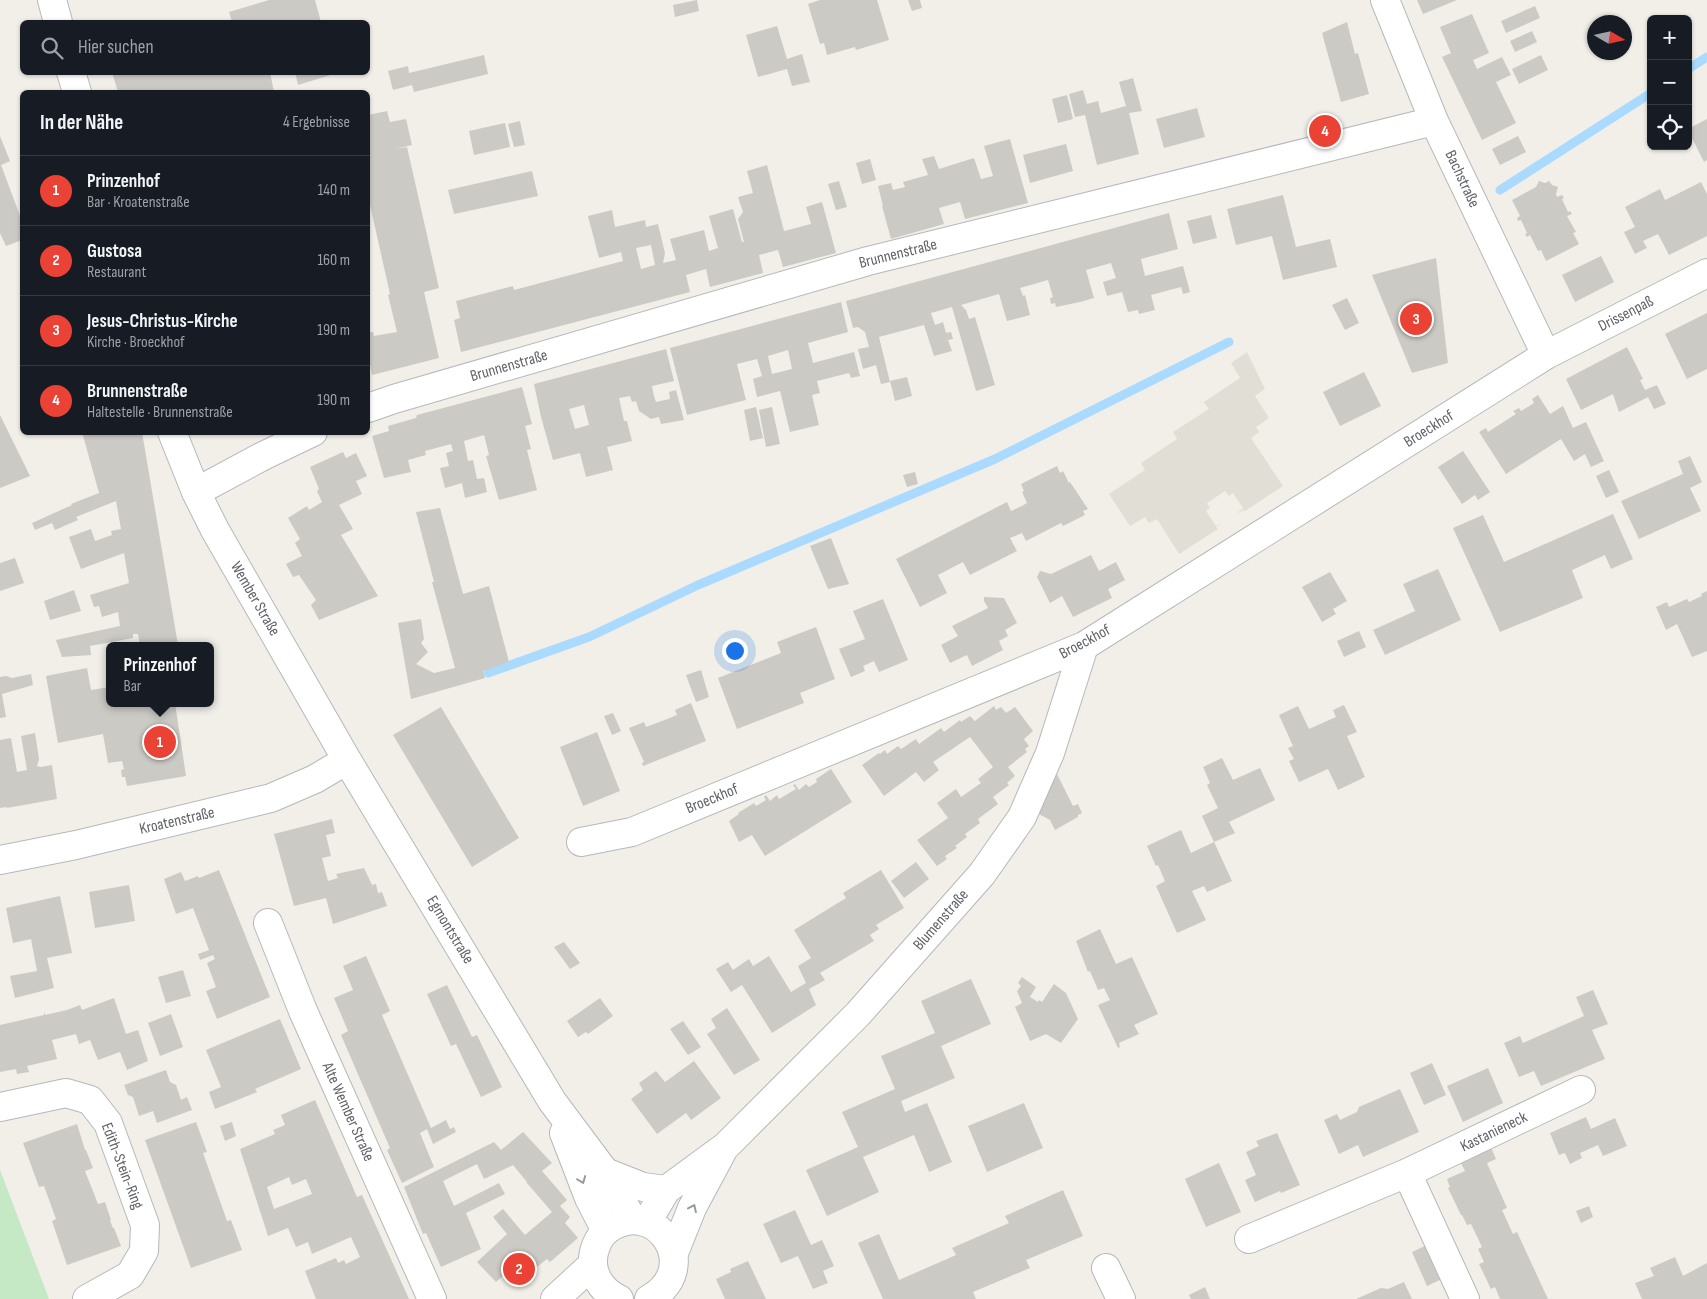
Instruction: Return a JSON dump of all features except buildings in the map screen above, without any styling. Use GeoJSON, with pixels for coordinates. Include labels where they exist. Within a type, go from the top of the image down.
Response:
{"type":"FeatureCollection","features":[{"type":"Feature","properties":{"kind":"street"},"geometry":{"type":"LineString","coordinates":[[52,0],[57,20]]}},
{"type":"Feature","properties":{"kind":"street","name":"Bachstraße"},"geometry":{"type":"LineString","coordinates":[[1385,0],[1434,122],[1546,355]]}},
{"type":"Feature","properties":{"kind":"street"},"geometry":{"type":"LineString","coordinates":[[72,75],[76,90]]}},
{"type":"Feature","properties":{"kind":"street","name":"Brunnenstraße"},"geometry":{"type":"LineString","coordinates":[[370,407],[868,261],[1434,122]]}},
{"type":"Feature","properties":{"kind":"street","name":"Drissenpaß"},"geometry":{"type":"LineString","coordinates":[[1546,355],[1707,273]]}},
{"type":"Feature","properties":{"kind":"street","name":"Broeckhof"},"geometry":{"type":"LineString","coordinates":[[581,842],[632,832],[1084,646],[1546,355]]}},
{"type":"Feature","properties":{"kind":"street","name":"Wember Straße"},"geometry":{"type":"LineString","coordinates":[[173,435],[196,492],[215,530],[347,760]]}},
{"type":"Feature","properties":{"kind":"street"},"geometry":{"type":"LineString","coordinates":[[196,492],[307,435]]}},
{"type":"Feature","properties":{"kind":"street","name":"Blumenstraße"},"geometry":{"type":"LineString","coordinates":[[640,1221],[666,1190],[726,1146],[858,1014],[982,874],[1022,817],[1050,753],[1084,646]]}},
{"type":"Feature","properties":{"kind":"street","name":"Kroatenstraße"},"geometry":{"type":"LineString","coordinates":[[0,860],[76,845],[270,798],[315,779],[347,760]]}},
{"type":"Feature","properties":{"kind":"street","name":"Egmontstraße"},"geometry":{"type":"LineString","coordinates":[[347,760],[552,1101],[640,1221]]}},
{"type":"Feature","properties":{"kind":"street","name":"Alte Wember Straße"},"geometry":{"type":"LineString","coordinates":[[268,923],[303,1010],[432,1299]]}},
{"type":"Feature","properties":{"kind":"street","name":"Kastanieneck"},"geometry":{"type":"LineString","coordinates":[[1249,1240],[1407,1173],[1581,1090]]}},
{"type":"Feature","properties":{"kind":"street","name":"Edith-Stein-Ring"},"geometry":{"type":"LineString","coordinates":[[0,1107],[66,1093],[90,1100],[108,1123],[145,1225],[144,1252],[130,1275],[87,1299]]}},
{"type":"Feature","properties":{"kind":"street","name":"Egmontstraße"},"geometry":{"type":"LineString","coordinates":[[552,1101],[589,1198],[606,1231]]}},
{"type":"Feature","properties":{"kind":"street","name":"Blumenstraße"},"geometry":{"type":"LineString","coordinates":[[659,1296],[674,1268],[674,1252],[692,1208],[726,1146]]}},
{"type":"Feature","properties":{"kind":"street"},"geometry":{"type":"LineString","coordinates":[[605,1172],[643,1187],[666,1190]]}},
{"type":"Feature","properties":{"kind":"street"},"geometry":{"type":"LineString","coordinates":[[1407,1173],[1465,1299]]}},
{"type":"Feature","properties":{"kind":"street"},"geometry":{"type":"LineString","coordinates":[[608,1297],[597,1280],[593,1264],[594,1250],[600,1237],[606,1231],[618,1223],[640,1221],[660,1229],[669,1240],[674,1252]]}},
{"type":"Feature","properties":{"kind":"street"},"geometry":{"type":"LineString","coordinates":[[555,1299],[593,1264]]}},
{"type":"Feature","properties":{"kind":"street"},"geometry":{"type":"LineString","coordinates":[[1106,1268],[1121,1299]]}},
{"type":"Feature","properties":{"kind":"shaded area"},"geometry":{"type":"Polygon","coordinates":[[[1247,352],[1265,389],[1255,396],[1269,418],[1256,427],[1259,432],[1251,438],[1283,486],[1245,511],[1236,514],[1243,508],[1233,493],[1229,496],[1225,491],[1207,503],[1210,508],[1206,511],[1216,526],[1224,522],[1216,527],[1218,529],[1179,554],[1157,519],[1149,523],[1145,517],[1130,526],[1109,494],[1145,470],[1141,463],[1177,439],[1173,432],[1209,409],[1204,402],[1240,378],[1231,363],[1247,352]]]}},
{"type":"Feature","properties":{"kind":"green space"},"geometry":{"type":"Polygon","coordinates":[[[0,1170],[49,1299],[0,1299],[0,1170]]]}},
{"type":"Feature","properties":{"kind":"waterway"},"geometry":{"type":"LineString","coordinates":[[1692,66],[1707,57]]}},
{"type":"Feature","properties":{"kind":"waterway"},"geometry":{"type":"LineString","coordinates":[[1500,190],[1647,96]]}},
{"type":"Feature","properties":{"kind":"waterway"},"geometry":{"type":"LineString","coordinates":[[488,673],[589,637],[698,585],[995,459],[1229,342]]}},
{"type":"Feature","properties":{"kind":"place","name":"Brunnenstraße"},"geometry":{"type":"Point","coordinates":[1325,131]}},
{"type":"Feature","properties":{"kind":"place","name":"Jesus-Christus-Kirche"},"geometry":{"type":"Point","coordinates":[1416,319]}},
{"type":"Feature","properties":{"kind":"place","name":"Prinzenhof"},"geometry":{"type":"Point","coordinates":[160,742]}},
{"type":"Feature","properties":{"kind":"place","name":"Gustosa"},"geometry":{"type":"Point","coordinates":[519,1269]}}]}
